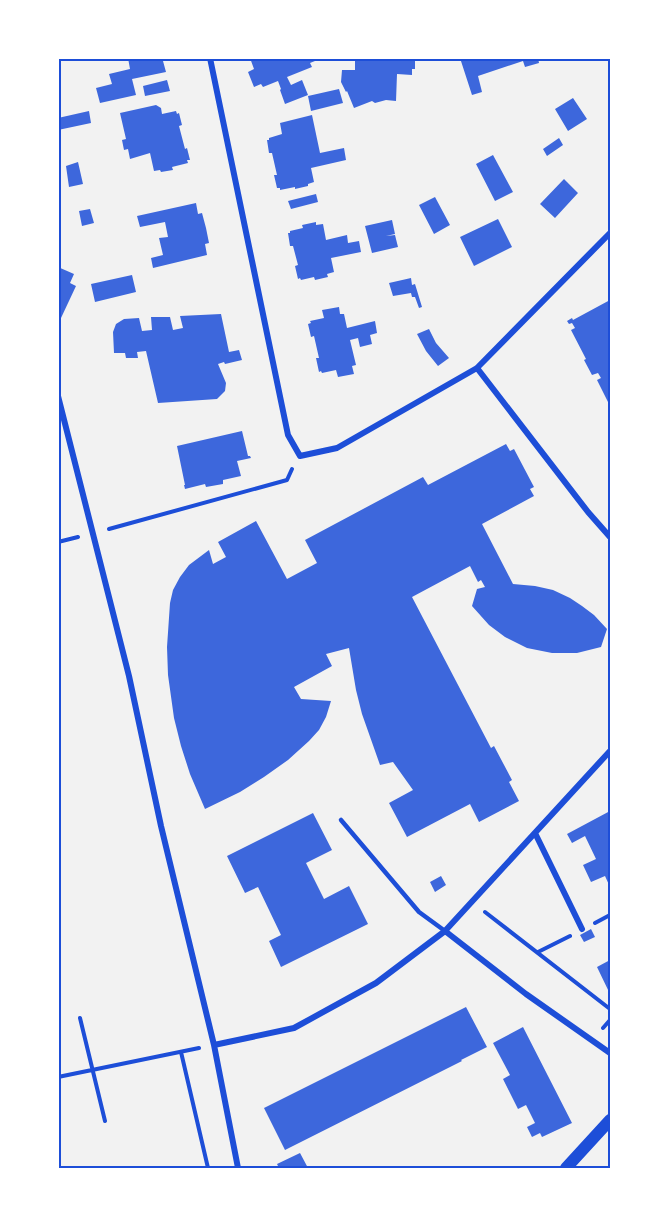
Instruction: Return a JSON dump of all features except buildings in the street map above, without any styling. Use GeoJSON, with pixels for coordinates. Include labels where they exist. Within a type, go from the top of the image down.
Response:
{"type":"FeatureCollection","features":[{"type":"Feature","properties":{"kind":"main road"},"geometry":{"type":"LineString","coordinates":[[566,1168],[610,1120]]}},
{"type":"Feature","properties":{"kind":"street"},"geometry":{"type":"LineString","coordinates":[[210,58],[288,435],[300,456],[337,448],[477,368],[610,233]]}},
{"type":"Feature","properties":{"kind":"street"},"geometry":{"type":"LineString","coordinates":[[477,368],[588,512],[610,537]]}},
{"type":"Feature","properties":{"kind":"street"},"geometry":{"type":"LineString","coordinates":[[58,396],[129,676],[161,826],[214,1045],[238,1168]]}},
{"type":"Feature","properties":{"kind":"street"},"geometry":{"type":"LineString","coordinates":[[214,1045],[294,1028],[376,984],[445,931],[610,751]]}},
{"type":"Feature","properties":{"kind":"street"},"geometry":{"type":"LineString","coordinates":[[535,833],[582,929]]}},
{"type":"Feature","properties":{"kind":"street"},"geometry":{"type":"LineString","coordinates":[[445,931],[526,994],[610,1053]]}},
{"type":"Feature","properties":{"kind":"lane"},"geometry":{"type":"LineString","coordinates":[[341,820],[419,912],[445,931]]}},
{"type":"Feature","properties":{"kind":"path"},"geometry":{"type":"LineString","coordinates":[[58,542],[287,480],[300,456]]}},
{"type":"Feature","properties":{"kind":"path"},"geometry":{"type":"LineString","coordinates":[[471,902],[610,1009]]}},
{"type":"Feature","properties":{"kind":"path"},"geometry":{"type":"LineString","coordinates":[[80,1018],[105,1121]]}},
{"type":"Feature","properties":{"kind":"path"},"geometry":{"type":"LineString","coordinates":[[58,1077],[214,1045]]}},
{"type":"Feature","properties":{"kind":"path"},"geometry":{"type":"LineString","coordinates":[[181,1052],[208,1168]]}}]}
